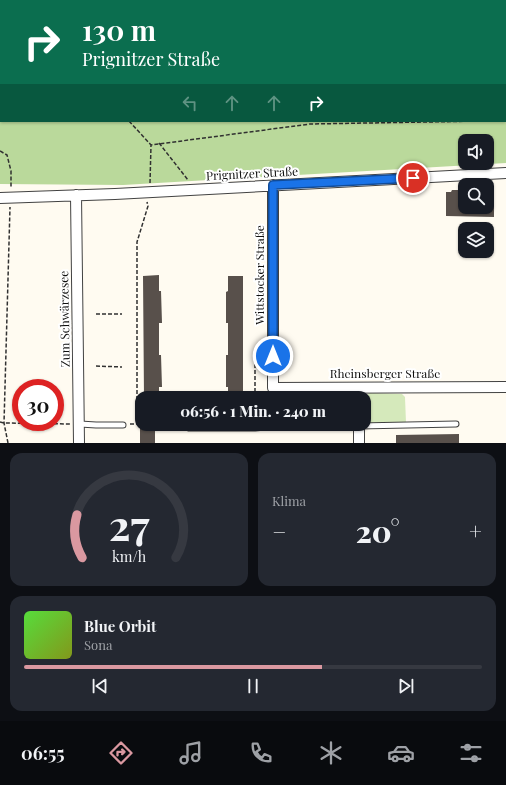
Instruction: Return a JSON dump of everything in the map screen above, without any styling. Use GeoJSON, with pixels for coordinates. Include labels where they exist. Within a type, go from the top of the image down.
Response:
{"type":"FeatureCollection","features":[{"type":"Feature","properties":{"kind":"street","name":"Prignitzer Straße"},"geometry":{"type":"LineString","coordinates":[[5,198],[148,193],[506,173]]}},
{"type":"Feature","properties":{"kind":"street","name":"Wittstocker Straße"},"geometry":{"type":"LineString","coordinates":[[273,185],[273,391]]}},
{"type":"Feature","properties":{"kind":"street","name":"Zum Schwärzesee"},"geometry":{"type":"LineString","coordinates":[[76,196],[80,424],[79,443]]}},
{"type":"Feature","properties":{"kind":"street","name":"Rheinsberger Straße"},"geometry":{"type":"LineString","coordinates":[[371,393],[506,387]]}},
{"type":"Feature","properties":{"kind":"street"},"geometry":{"type":"LineString","coordinates":[[359,431],[359,443]]}},
{"type":"Feature","properties":{"kind":"lane"},"geometry":{"type":"LineString","coordinates":[[80,424],[123,425]]}},
{"type":"Feature","properties":{"kind":"lane"},"geometry":{"type":"LineString","coordinates":[[371,425],[456,424]]}},
{"type":"Feature","properties":{"kind":"path"},"geometry":{"type":"LineString","coordinates":[[130,122],[151,144],[310,124],[426,122]]}},
{"type":"Feature","properties":{"kind":"path"},"geometry":{"type":"LineString","coordinates":[[137,391],[137,242],[148,206],[151,144]]}},
{"type":"Feature","properties":{"kind":"path"},"geometry":{"type":"LineString","coordinates":[[159,144],[195,190]]}},
{"type":"Feature","properties":{"kind":"path"},"geometry":{"type":"LineString","coordinates":[[0,151],[7,155],[11,171],[11,186],[5,198],[4,423],[8,443]]}},
{"type":"Feature","properties":{"kind":"path"},"geometry":{"type":"LineString","coordinates":[[96,314],[122,314]]}},
{"type":"Feature","properties":{"kind":"path"},"geometry":{"type":"LineString","coordinates":[[255,356],[255,391]]}},
{"type":"Feature","properties":{"kind":"path"},"geometry":{"type":"LineString","coordinates":[[96,366],[122,367]]}},
{"type":"Feature","properties":{"kind":"path"},"geometry":{"type":"LineString","coordinates":[[0,422],[80,424]]}},
{"type":"Feature","properties":{"kind":"path"},"geometry":{"type":"LineString","coordinates":[[123,425],[135,424]]}},
{"type":"Feature","properties":{"kind":"green space"},"geometry":{"type":"Polygon","coordinates":[[[0,122],[506,122],[506,163],[494,164],[494,134],[458,134],[458,166],[123,185],[0,184],[0,122]]]}},
{"type":"Feature","properties":{"kind":"green space"},"geometry":{"type":"Polygon","coordinates":[[[371,393],[402,394],[405,397],[406,423],[371,424],[371,393]]]}},
{"type":"Feature","properties":{"kind":"building"},"geometry":{"type":"Polygon","coordinates":[[[452,190],[458,190],[458,214],[494,214],[494,217],[446,216],[446,192],[451,192],[452,190]]]}},
{"type":"Feature","properties":{"kind":"building"},"geometry":{"type":"Polygon","coordinates":[[[159,275],[162,323],[159,323],[159,355],[161,355],[162,387],[159,387],[159,391],[144,391],[143,276],[159,275]]]}},
{"type":"Feature","properties":{"kind":"building"},"geometry":{"type":"Polygon","coordinates":[[[228,276],[243,276],[243,391],[228,391],[228,387],[226,387],[228,323],[226,323],[226,292],[228,291],[228,276]]]}},
{"type":"Feature","properties":{"kind":"building"},"geometry":{"type":"Polygon","coordinates":[[[140,431],[155,431],[155,443],[140,443],[140,431]]]}},
{"type":"Feature","properties":{"kind":"building"},"geometry":{"type":"Polygon","coordinates":[[[459,434],[459,443],[396,443],[396,435],[459,434]]]}},
{"type":"Feature","properties":{"kind":"route"},"geometry":{"type":"LineString","coordinates":[[273,356],[273,185],[413,178]]}}]}
